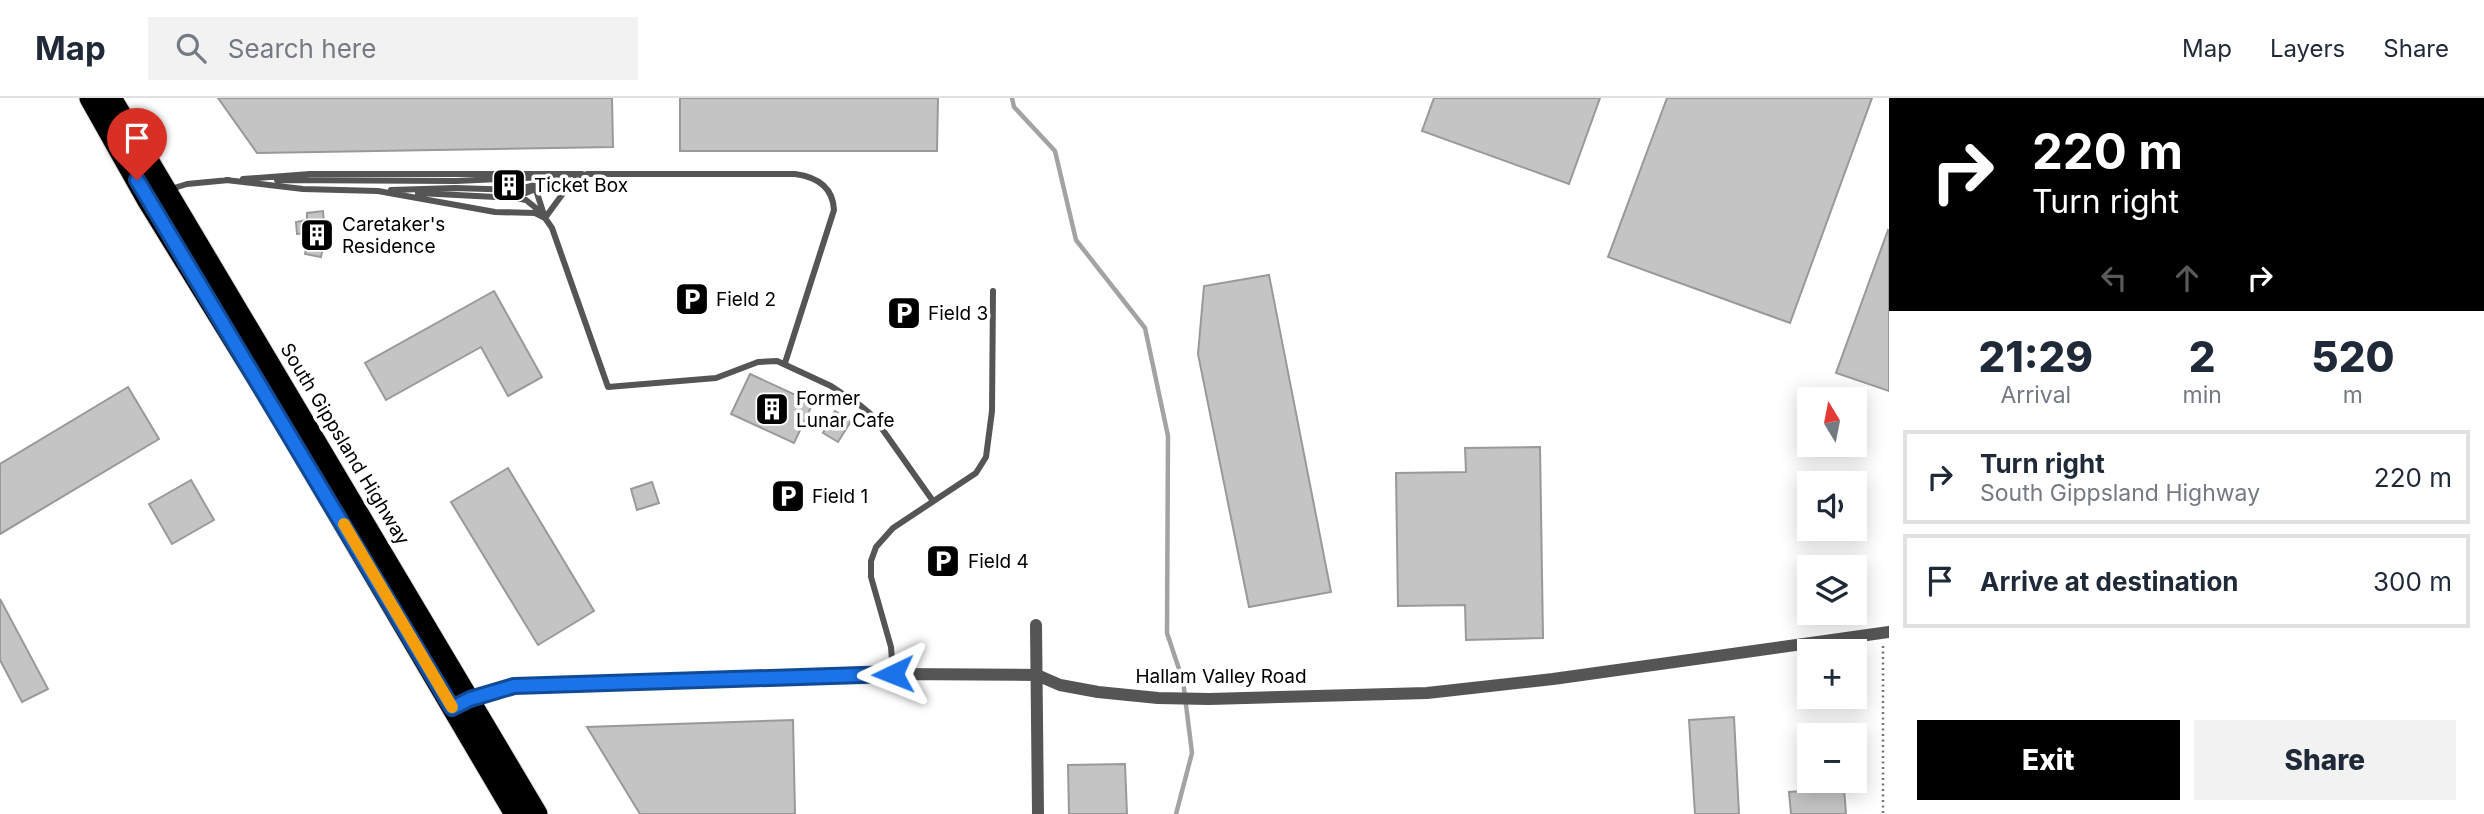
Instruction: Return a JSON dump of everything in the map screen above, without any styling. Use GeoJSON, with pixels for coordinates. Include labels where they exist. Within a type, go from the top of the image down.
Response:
{"type":"FeatureCollection","features":[{"type":"Feature","properties":{"kind":"highway","name":"South Gippsland Highway"},"geometry":{"type":"LineString","coordinates":[[90,98],[157,196],[337,494],[462,711],[515,814]]}},
{"type":"Feature","properties":{"kind":"highway","name":"South Gippsland Highway"},"geometry":{"type":"LineString","coordinates":[[111,98],[157,196]]}},
{"type":"Feature","properties":{"kind":"highway","name":"South Gippsland Highway"},"geometry":{"type":"LineString","coordinates":[[462,711],[537,814]]}},
{"type":"Feature","properties":{"kind":"street"},"geometry":{"type":"LineString","coordinates":[[1036,625],[1038,814]]}},
{"type":"Feature","properties":{"kind":"street","name":"Hallam Valley Road"},"geometry":{"type":"LineString","coordinates":[[462,711],[514,686],[893,674],[1037,675],[1060,685],[1086,690],[1158,698],[1441,692],[1553,680],[1886,632]]}},
{"type":"Feature","properties":{"kind":"lane"},"geometry":{"type":"LineString","coordinates":[[157,196],[187,184],[310,174],[795,174],[816,179],[825,186],[834,200],[833,220],[785,363]]}},
{"type":"Feature","properties":{"kind":"lane"},"geometry":{"type":"LineString","coordinates":[[226,180],[303,189],[514,194],[533,190],[554,179],[587,174]]}},
{"type":"Feature","properties":{"kind":"lane"},"geometry":{"type":"LineString","coordinates":[[515,176],[526,179],[587,174]]}},
{"type":"Feature","properties":{"kind":"lane"},"geometry":{"type":"LineString","coordinates":[[545,218],[572,181],[587,174]]}},
{"type":"Feature","properties":{"kind":"lane"},"geometry":{"type":"LineString","coordinates":[[515,176],[533,190]]}},
{"type":"Feature","properties":{"kind":"lane"},"geometry":{"type":"LineString","coordinates":[[526,179],[545,218]]}},
{"type":"Feature","properties":{"kind":"lane"},"geometry":{"type":"LineString","coordinates":[[378,191],[495,212],[526,212],[545,218]]}},
{"type":"Feature","properties":{"kind":"lane"},"geometry":{"type":"LineString","coordinates":[[514,194],[533,204],[552,228],[608,387],[716,379],[758,362],[785,363],[831,386],[867,411],[933,501]]}},
{"type":"Feature","properties":{"kind":"lane"},"geometry":{"type":"LineString","coordinates":[[893,674],[891,647],[871,578],[871,561],[876,547],[889,532],[976,473],[986,457],[992,399],[993,291]]}},
{"type":"Feature","properties":{"kind":"path"},"geometry":{"type":"LineString","coordinates":[[1884,814],[1886,632]]}},
{"type":"Feature","properties":{"kind":"building"},"geometry":{"type":"Polygon","coordinates":[[[218,98],[612,98],[613,147],[257,153],[218,98]]]}},
{"type":"Feature","properties":{"kind":"building"},"geometry":{"type":"Polygon","coordinates":[[[680,98],[938,98],[937,151],[680,151],[680,98]]]}},
{"type":"Feature","properties":{"kind":"building"},"geometry":{"type":"Polygon","coordinates":[[[1434,98],[1600,98],[1569,184],[1422,131],[1434,98]]]}},
{"type":"Feature","properties":{"kind":"building"},"geometry":{"type":"Polygon","coordinates":[[[1667,98],[1872,98],[1790,323],[1608,257],[1667,98]]]}},
{"type":"Feature","properties":{"kind":"building","name":"Caretaker's Residence"},"geometry":{"type":"Polygon","coordinates":[[[323,211],[325,237],[321,257],[305,254],[309,233],[297,234],[296,222],[307,220],[307,213],[323,211]]]}},
{"type":"Feature","properties":{"kind":"building"},"geometry":{"type":"Polygon","coordinates":[[[1889,231],[1889,391],[1836,373],[1889,231]]]}},
{"type":"Feature","properties":{"kind":"building"},"geometry":{"type":"Polygon","coordinates":[[[1269,275],[1331,592],[1249,607],[1198,354],[1204,286],[1269,275]]]}},
{"type":"Feature","properties":{"kind":"building"},"geometry":{"type":"Polygon","coordinates":[[[494,291],[542,377],[508,396],[481,347],[386,400],[365,363],[494,291]]]}},
{"type":"Feature","properties":{"kind":"building","name":"Former Lunar Cafe"},"geometry":{"type":"Polygon","coordinates":[[[750,374],[813,403],[794,443],[731,414],[750,374]]]}},
{"type":"Feature","properties":{"kind":"building"},"geometry":{"type":"Polygon","coordinates":[[[128,387],[159,439],[0,534],[0,464],[128,387]]]}},
{"type":"Feature","properties":{"kind":"building"},"geometry":{"type":"Polygon","coordinates":[[[835,411],[851,421],[838,442],[823,433],[835,411]]]}},
{"type":"Feature","properties":{"kind":"building"},"geometry":{"type":"Polygon","coordinates":[[[1540,447],[1543,638],[1466,640],[1465,605],[1398,606],[1396,473],[1466,472],[1465,448],[1540,447]]]}},
{"type":"Feature","properties":{"kind":"building"},"geometry":{"type":"Polygon","coordinates":[[[508,468],[594,611],[538,645],[451,502],[508,468]]]}},
{"type":"Feature","properties":{"kind":"building"},"geometry":{"type":"Polygon","coordinates":[[[191,480],[214,520],[172,544],[149,504],[191,480]]]}},
{"type":"Feature","properties":{"kind":"building"},"geometry":{"type":"Polygon","coordinates":[[[652,482],[659,503],[637,510],[631,489],[652,482]]]}},
{"type":"Feature","properties":{"kind":"building"},"geometry":{"type":"Polygon","coordinates":[[[0,599],[48,689],[22,702],[0,660],[0,599]]]}},
{"type":"Feature","properties":{"kind":"building"},"geometry":{"type":"Polygon","coordinates":[[[1734,717],[1739,814],[1695,814],[1689,720],[1734,717]]]}},
{"type":"Feature","properties":{"kind":"building"},"geometry":{"type":"Polygon","coordinates":[[[793,720],[795,814],[640,814],[587,727],[793,720]]]}},
{"type":"Feature","properties":{"kind":"building"},"geometry":{"type":"Polygon","coordinates":[[[1125,764],[1127,814],[1069,814],[1068,765],[1125,764]]]}},
{"type":"Feature","properties":{"kind":"building"},"geometry":{"type":"Polygon","coordinates":[[[1789,792],[1844,793],[1846,814],[1791,814],[1789,792]]]}},
{"type":"Feature","properties":{"kind":"waterway"},"geometry":{"type":"LineString","coordinates":[[1012,98],[1014,107],[1055,151],[1076,240],[1145,328],[1168,436],[1167,633],[1183,681],[1192,753],[1176,814]]}},
{"type":"Feature","properties":{"kind":"slow traffic"},"geometry":{"type":"LineString","coordinates":[[344,524],[452,707]]}},
{"type":"Feature","properties":{"kind":"place","name":"Ticket Box"},"geometry":{"type":"Point","coordinates":[509,185]}},
{"type":"Feature","properties":{"kind":"place","name":"Caretaker's Residence"},"geometry":{"type":"Point","coordinates":[317,235]}},
{"type":"Feature","properties":{"kind":"place","name":"Field 2"},"geometry":{"type":"Point","coordinates":[692,299]}},
{"type":"Feature","properties":{"kind":"place","name":"Field 3"},"geometry":{"type":"Point","coordinates":[904,313]}},
{"type":"Feature","properties":{"kind":"place","name":"Former Lunar Cafe"},"geometry":{"type":"Point","coordinates":[772,409]}},
{"type":"Feature","properties":{"kind":"place","name":"Field 1"},"geometry":{"type":"Point","coordinates":[788,496]}},
{"type":"Feature","properties":{"kind":"place","name":"Field 4"},"geometry":{"type":"Point","coordinates":[943,561]}},
{"type":"Feature","properties":{"kind":"route"},"geometry":{"type":"LineString","coordinates":[[137,180],[281,417],[452,708],[470,699],[514,686],[893,674]]}}]}
